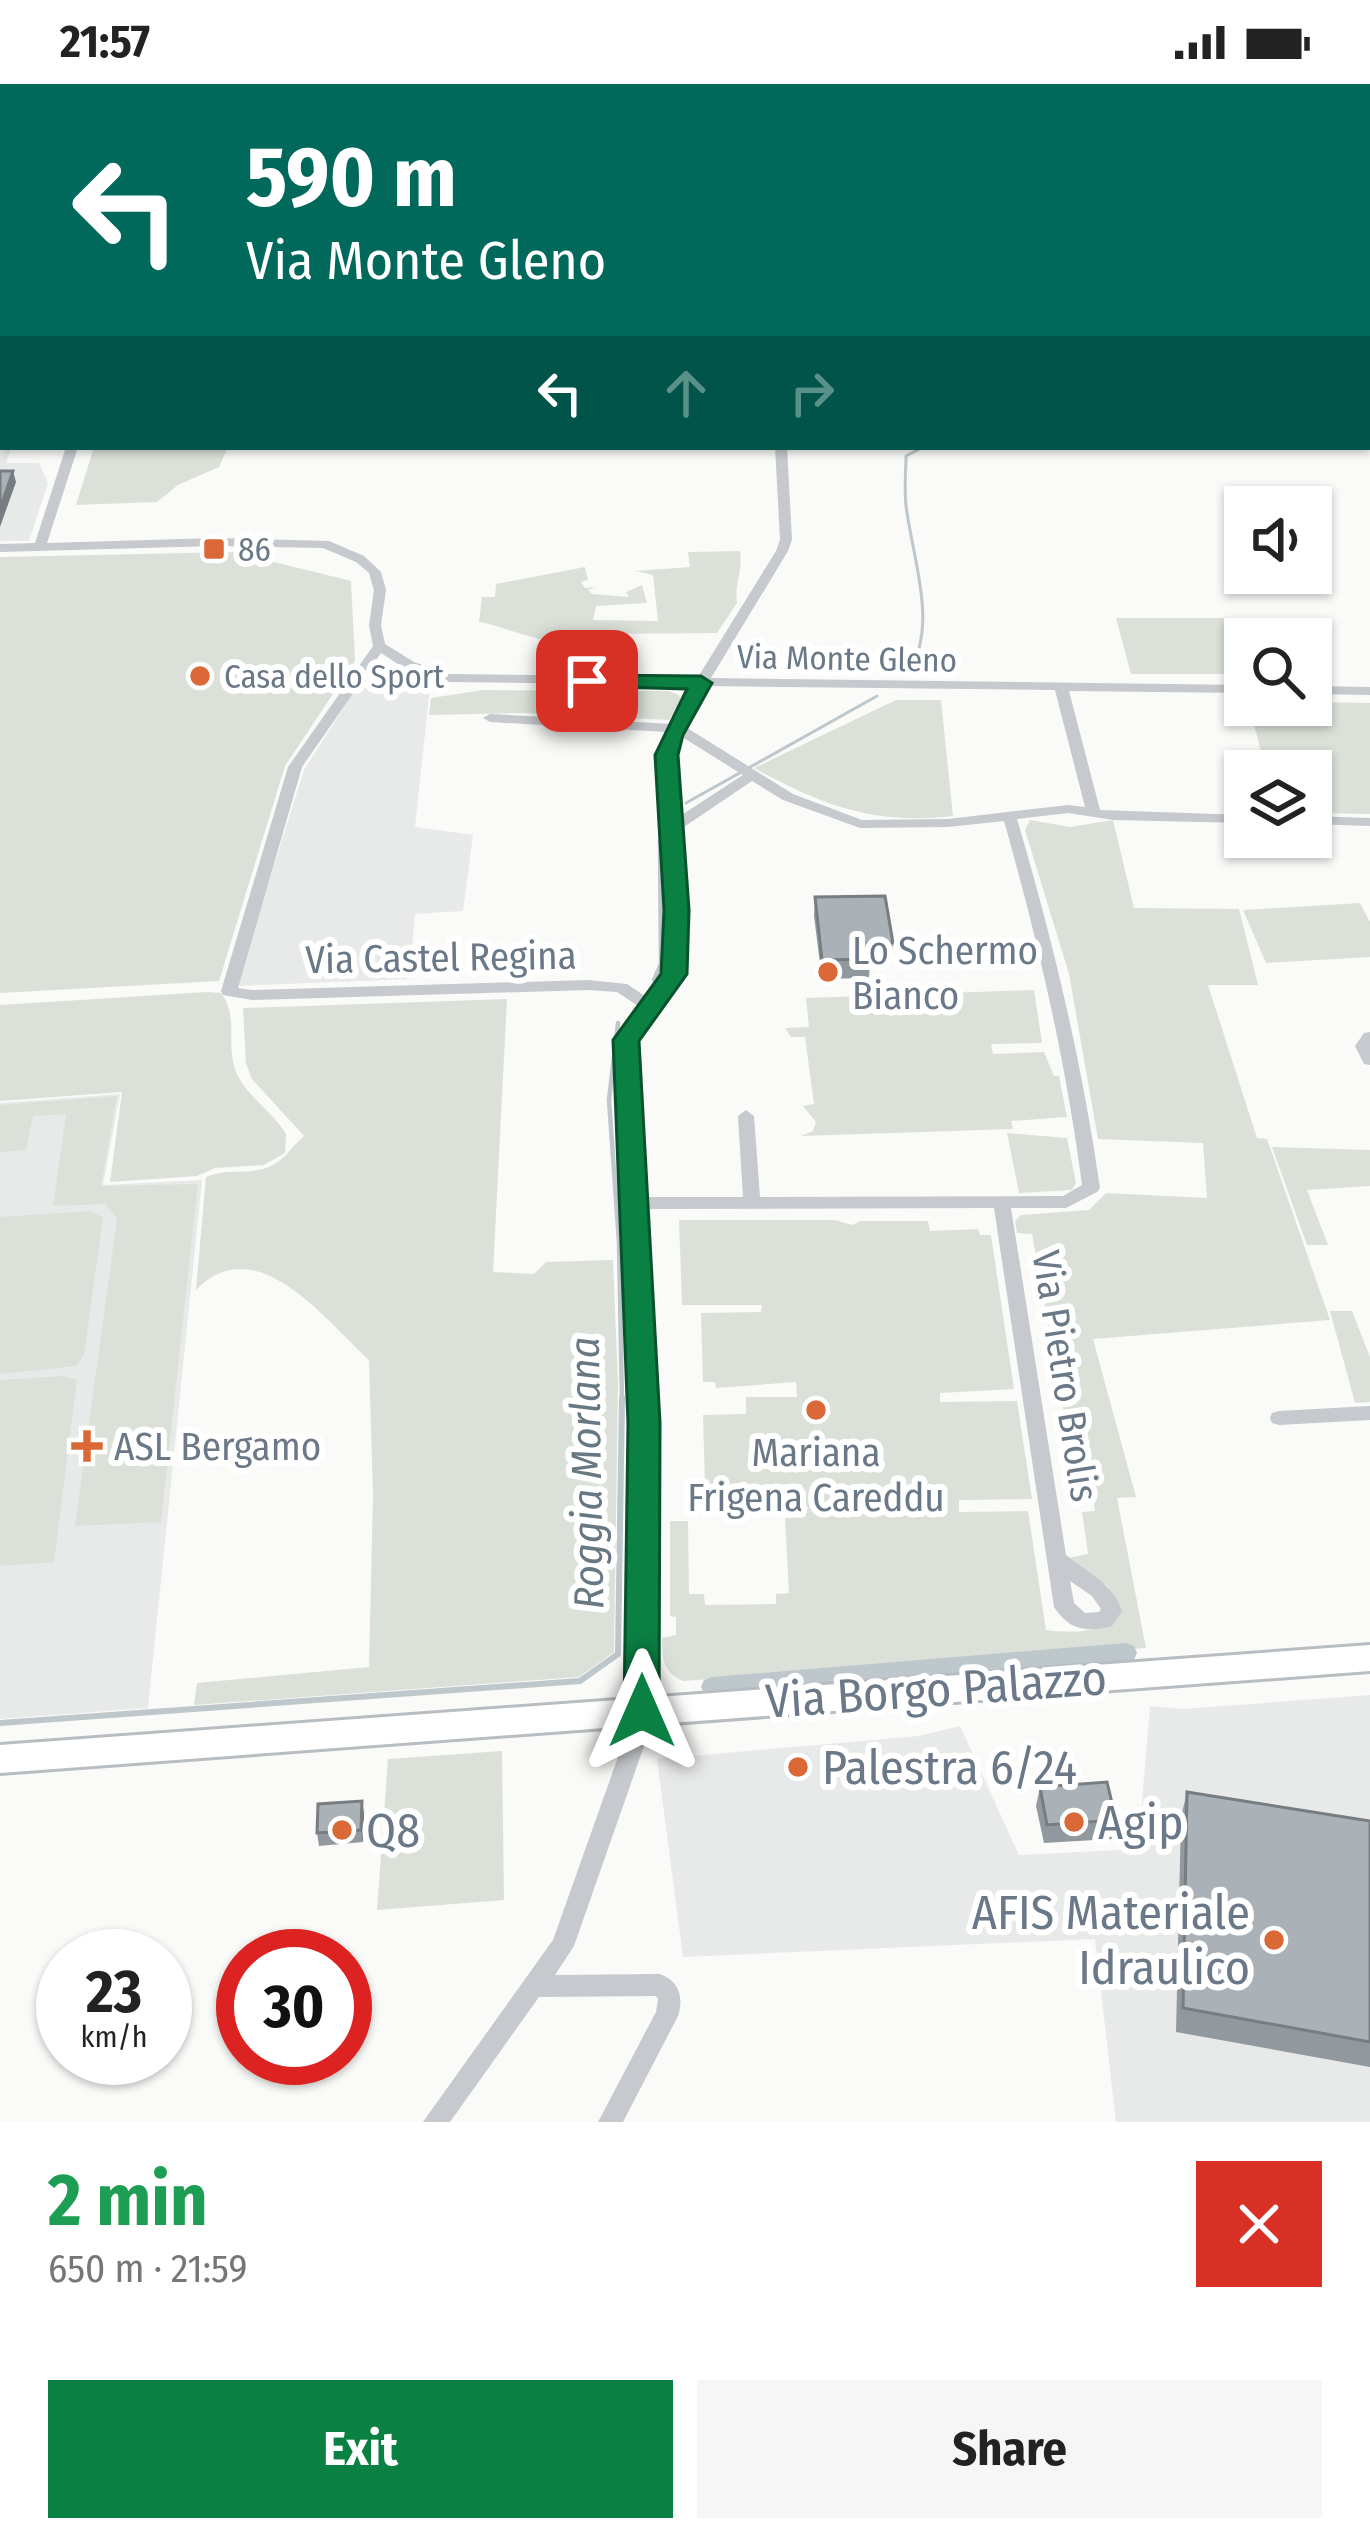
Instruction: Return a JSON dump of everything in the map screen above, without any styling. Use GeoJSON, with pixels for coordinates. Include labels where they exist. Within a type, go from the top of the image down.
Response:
{"type":"FeatureCollection","features":[{"type":"Feature","properties":{"kind":"main road","name":"Via Borgo Palazzo"},"geometry":{"type":"LineString","coordinates":[[0,1759],[1370,1658]]}},
{"type":"Feature","properties":{"kind":"street"},"geometry":{"type":"LineString","coordinates":[[40,547],[71,450]]}},
{"type":"Feature","properties":{"kind":"street"},"geometry":{"type":"LineString","coordinates":[[435,2122],[562,1946],[642,1711],[646,1490],[626,1040],[674,974],[677,961],[667,755],[701,683],[786,540],[781,450]]}},
{"type":"Feature","properties":{"kind":"street"},"geometry":{"type":"LineString","coordinates":[[0,548],[326,544],[360,559],[375,572],[380,590],[375,625],[379,646]]}},
{"type":"Feature","properties":{"kind":"street","name":"Via Monte Gleno"},"geometry":{"type":"LineString","coordinates":[[379,646],[409,664],[448,678],[1224,689]]}},
{"type":"Feature","properties":{"kind":"street","name":"Via Castel Regina"},"geometry":{"type":"LineString","coordinates":[[379,646],[295,767],[229,991],[252,995],[604,986],[621,987],[649,1006]]}},
{"type":"Feature","properties":{"kind":"street"},"geometry":{"type":"LineString","coordinates":[[1061,687],[1093,811]]}},
{"type":"Feature","properties":{"kind":"street"},"geometry":{"type":"LineString","coordinates":[[1332,690],[1370,691]]}},
{"type":"Feature","properties":{"kind":"street"},"geometry":{"type":"LineString","coordinates":[[490,718],[677,728],[788,797],[860,824],[911,826],[1093,811],[1114,816],[1224,819]]}},
{"type":"Feature","properties":{"kind":"street"},"geometry":{"type":"LineString","coordinates":[[671,829],[742,771]]}},
{"type":"Feature","properties":{"kind":"street"},"geometry":{"type":"LineString","coordinates":[[632,1202],[1002,1204],[1066,1202],[1085,1195],[1091,1188],[1085,1137],[1050,952],[1009,815]]}},
{"type":"Feature","properties":{"kind":"street"},"geometry":{"type":"LineString","coordinates":[[1332,821],[1370,822]]}},
{"type":"Feature","properties":{"kind":"street"},"geometry":{"type":"LineString","coordinates":[[746,1116],[752,1203]]}},
{"type":"Feature","properties":{"kind":"street","name":"Via Pietro Brolis"},"geometry":{"type":"LineString","coordinates":[[1002,1204],[1060,1561]]}},
{"type":"Feature","properties":{"kind":"street"},"geometry":{"type":"LineString","coordinates":[[1279,1418],[1370,1413]]}},
{"type":"Feature","properties":{"kind":"street"},"geometry":{"type":"LineString","coordinates":[[536,1986],[660,1985],[668,1991],[671,2001],[666,2016],[610,2122]]}},
{"type":"Feature","properties":{"kind":"shaded area"},"geometry":{"type":"Polygon","coordinates":[[[0,450],[11,450],[6,463],[39,463],[48,483],[29,541],[0,541],[0,450]]]}},
{"type":"Feature","properties":{"kind":"shaded area"},"geometry":{"type":"Polygon","coordinates":[[[93,450],[227,450],[219,467],[178,485],[157,502],[76,505],[93,450]]]}},
{"type":"Feature","properties":{"kind":"shaded area"},"geometry":{"type":"Polygon","coordinates":[[[740,551],[737,603],[717,633],[600,634],[574,644],[479,622],[482,597],[495,597],[496,584],[585,567],[588,580],[581,582],[585,588],[595,587],[588,590],[592,594],[629,597],[626,592],[642,585],[647,603],[596,606],[593,620],[658,621],[653,575],[635,571],[690,567],[688,552],[740,551]]]}},
{"type":"Feature","properties":{"kind":"shaded area"},"geometry":{"type":"Polygon","coordinates":[[[234,552],[351,581],[355,661],[285,766],[219,981],[0,993],[0,557],[234,552]]]}},
{"type":"Feature","properties":{"kind":"shaded area"},"geometry":{"type":"Polygon","coordinates":[[[1116,618],[1224,618],[1224,674],[1131,674],[1116,618]]]}},
{"type":"Feature","properties":{"kind":"shaded area"},"geometry":{"type":"Polygon","coordinates":[[[430,687],[415,827],[473,835],[463,911],[415,914],[409,979],[236,986],[304,770],[356,688],[430,687]]]}},
{"type":"Feature","properties":{"kind":"shaded area"},"geometry":{"type":"Polygon","coordinates":[[[483,690],[669,691],[679,695],[681,702],[669,720],[523,713],[429,715],[431,698],[483,690]]]}},
{"type":"Feature","properties":{"kind":"shaded area"},"geometry":{"type":"Polygon","coordinates":[[[896,700],[941,700],[953,816],[898,818],[849,810],[754,768],[896,700]]]}},
{"type":"Feature","properties":{"kind":"shaded area"},"geometry":{"type":"Polygon","coordinates":[[[1332,702],[1370,703],[1370,814],[1332,813],[1332,750],[1261,750],[1254,726],[1332,726],[1332,702]]]}},
{"type":"Feature","properties":{"kind":"shaded area"},"geometry":{"type":"Polygon","coordinates":[[[1030,820],[1070,827],[1113,820],[1134,908],[1239,909],[1258,985],[1208,985],[1257,1138],[1267,1139],[1330,1320],[1093,1339],[1136,1497],[1117,1498],[1146,1648],[683,1681],[668,1669],[662,1652],[662,1638],[676,1635],[676,1617],[670,1616],[670,1521],[688,1521],[689,1594],[704,1594],[705,1605],[776,1604],[776,1594],[789,1593],[785,1518],[805,1517],[802,1484],[705,1486],[703,1415],[746,1414],[746,1397],[797,1397],[796,1382],[716,1388],[715,1382],[703,1382],[701,1313],[761,1312],[762,1305],[682,1305],[679,1220],[835,1220],[852,1225],[928,1221],[930,1231],[978,1229],[980,1235],[991,1235],[1014,1389],[940,1393],[940,1402],[1017,1401],[1032,1499],[959,1500],[959,1512],[1028,1511],[1046,1630],[1096,1628],[1120,1613],[1108,1586],[1084,1576],[1068,1558],[1088,1554],[1082,1512],[1095,1511],[1093,1498],[1079,1498],[1032,1234],[1017,1233],[1015,1221],[1021,1215],[1089,1210],[1106,1193],[1207,1198],[1203,1143],[1098,1139],[1069,974],[1025,830],[1030,820]]]}},
{"type":"Feature","properties":{"kind":"shaded area"},"geometry":{"type":"Polygon","coordinates":[[[1360,903],[1370,922],[1370,957],[1266,963],[1243,910],[1360,903]]]}},
{"type":"Feature","properties":{"kind":"shaded area"},"geometry":{"type":"Polygon","coordinates":[[[1034,990],[1042,1043],[991,1044],[993,1054],[1044,1052],[1054,1076],[1059,1076],[1067,1117],[1011,1121],[1013,1129],[801,1136],[813,1131],[816,1122],[803,1106],[814,1104],[805,1037],[791,1037],[785,1028],[809,1027],[806,998],[1034,990]]]}},
{"type":"Feature","properties":{"kind":"shaded area"},"geometry":{"type":"Polygon","coordinates":[[[221,993],[226,1001],[238,1076],[286,1134],[285,1153],[264,1165],[110,1182],[122,1092],[0,1101],[0,1005],[221,993]]]}},
{"type":"Feature","properties":{"kind":"shaded area"},"geometry":{"type":"Polygon","coordinates":[[[507,999],[493,1272],[534,1274],[546,1262],[613,1260],[618,1383],[614,1652],[579,1677],[194,1705],[197,1683],[369,1667],[373,1496],[369,1360],[310,1303],[265,1274],[242,1269],[219,1274],[196,1290],[206,1177],[272,1166],[304,1136],[252,1079],[246,1064],[243,1008],[507,999]]]}},
{"type":"Feature","properties":{"kind":"shaded area","name":"ASL Bergamo"},"geometry":{"type":"Polygon","coordinates":[[[120,1094],[103,1185],[202,1180],[148,1708],[0,1719],[0,1103],[120,1094]]]}},
{"type":"Feature","properties":{"kind":"shaded area"},"geometry":{"type":"Polygon","coordinates":[[[117,1096],[101,1186],[198,1184],[161,1522],[75,1526],[117,1219],[105,1204],[53,1206],[66,1114],[33,1116],[26,1150],[0,1152],[0,1105],[117,1096]]]}},
{"type":"Feature","properties":{"kind":"shaded area"},"geometry":{"type":"Polygon","coordinates":[[[1007,1133],[1067,1138],[1076,1183],[1072,1190],[1019,1193],[1007,1133]]]}},
{"type":"Feature","properties":{"kind":"shaded area"},"geometry":{"type":"Polygon","coordinates":[[[1272,1147],[1370,1150],[1370,1186],[1307,1190],[1328,1245],[1307,1245],[1272,1147]]]}},
{"type":"Feature","properties":{"kind":"shaded area"},"geometry":{"type":"Polygon","coordinates":[[[91,1211],[103,1218],[84,1355],[76,1366],[0,1374],[0,1217],[91,1211]]]}},
{"type":"Feature","properties":{"kind":"shaded area"},"geometry":{"type":"Polygon","coordinates":[[[1330,1311],[1352,1311],[1370,1357],[1370,1402],[1355,1403],[1330,1311]]]}},
{"type":"Feature","properties":{"kind":"shaded area"},"geometry":{"type":"Polygon","coordinates":[[[64,1376],[77,1380],[54,1562],[0,1566],[0,1380],[64,1376]]]}},
{"type":"Feature","properties":{"kind":"shaded area"},"geometry":{"type":"Polygon","coordinates":[[[1370,1695],[1370,2122],[1116,2122],[1095,1939],[683,1957],[657,1759],[919,1736],[960,1726],[1019,1855],[1138,1849],[1150,1706],[1184,1709],[1370,1695]]]}},
{"type":"Feature","properties":{"kind":"shaded area"},"geometry":{"type":"Polygon","coordinates":[[[502,1751],[504,1900],[377,1910],[388,1759],[502,1751]]]}},
{"type":"Feature","properties":{"kind":"building"},"geometry":{"type":"Polygon","coordinates":[[[0,471],[13,471],[0,509],[0,471]]]}},
{"type":"Feature","properties":{"kind":"building"},"geometry":{"type":"Polygon","coordinates":[[[885,896],[893,943],[868,943],[871,959],[822,960],[815,897],[885,896]]]}},
{"type":"Feature","properties":{"kind":"building"},"geometry":{"type":"Polygon","coordinates":[[[1107,1782],[1116,1820],[1047,1825],[1040,1787],[1107,1782]]]}},
{"type":"Feature","properties":{"kind":"building","name":"AFIS Materiale Idraulico"},"geometry":{"type":"Polygon","coordinates":[[[1187,1792],[1370,1821],[1370,2042],[1183,2008],[1187,1792]]]}},
{"type":"Feature","properties":{"kind":"building"},"geometry":{"type":"Polygon","coordinates":[[[362,1801],[361,1830],[317,1833],[318,1804],[362,1801]]]}},
{"type":"Feature","properties":{"kind":"waterway","name":"Roggia Morlana"},"geometry":{"type":"LineString","coordinates":[[907,675],[917,656],[923,614],[906,505],[906,456],[917,450]]}},
{"type":"Feature","properties":{"kind":"waterway","name":"Roggia Morlana"},"geometry":{"type":"LineString","coordinates":[[686,803],[877,696]]}},
{"type":"Feature","properties":{"kind":"waterway","name":"Roggia Morlana"},"geometry":{"type":"LineString","coordinates":[[660,828],[660,841]]}},
{"type":"Feature","properties":{"kind":"waterway","name":"Roggia Morlana"},"geometry":{"type":"LineString","coordinates":[[654,980],[661,964],[660,841]]}},
{"type":"Feature","properties":{"kind":"waterway","name":"Roggia Morlana"},"geometry":{"type":"LineString","coordinates":[[618,1023],[609,1100],[619,1242],[622,1400]]}},
{"type":"Feature","properties":{"kind":"waterway","name":"Roggia Morlana"},"geometry":{"type":"LineString","coordinates":[[0,1723],[580,1681],[618,1654],[622,1400]]}},
{"type":"Feature","properties":{"kind":"waterway"},"geometry":{"type":"LineString","coordinates":[[712,1687],[1126,1653]]}},
{"type":"Feature","properties":{"kind":"place","name":"86"},"geometry":{"type":"Point","coordinates":[214,549]}},
{"type":"Feature","properties":{"kind":"place","name":"Casa dello Sport"},"geometry":{"type":"Point","coordinates":[200,676]}},
{"type":"Feature","properties":{"kind":"place","name":"Lo Schermo Bianco"},"geometry":{"type":"Point","coordinates":[828,972]}},
{"type":"Feature","properties":{"kind":"place","name":"Mariana Frigena Careddu"},"geometry":{"type":"Point","coordinates":[816,1410]}},
{"type":"Feature","properties":{"kind":"place","name":"ASL Bergamo"},"geometry":{"type":"Point","coordinates":[87,1446]}},
{"type":"Feature","properties":{"kind":"place","name":"Palestra 6/24"},"geometry":{"type":"Point","coordinates":[798,1767]}},
{"type":"Feature","properties":{"kind":"place","name":"Agip"},"geometry":{"type":"Point","coordinates":[1074,1822]}},
{"type":"Feature","properties":{"kind":"place","name":"Q8"},"geometry":{"type":"Point","coordinates":[342,1830]}},
{"type":"Feature","properties":{"kind":"place","name":"AFIS Materiale Idraulico"},"geometry":{"type":"Point","coordinates":[1274,1940]}},
{"type":"Feature","properties":{"kind":"route"},"geometry":{"type":"LineString","coordinates":[[587,681],[701,683],[672,735],[667,755],[677,961],[674,974],[626,1040],[624,1066],[644,1423],[642,1711]]}}]}
